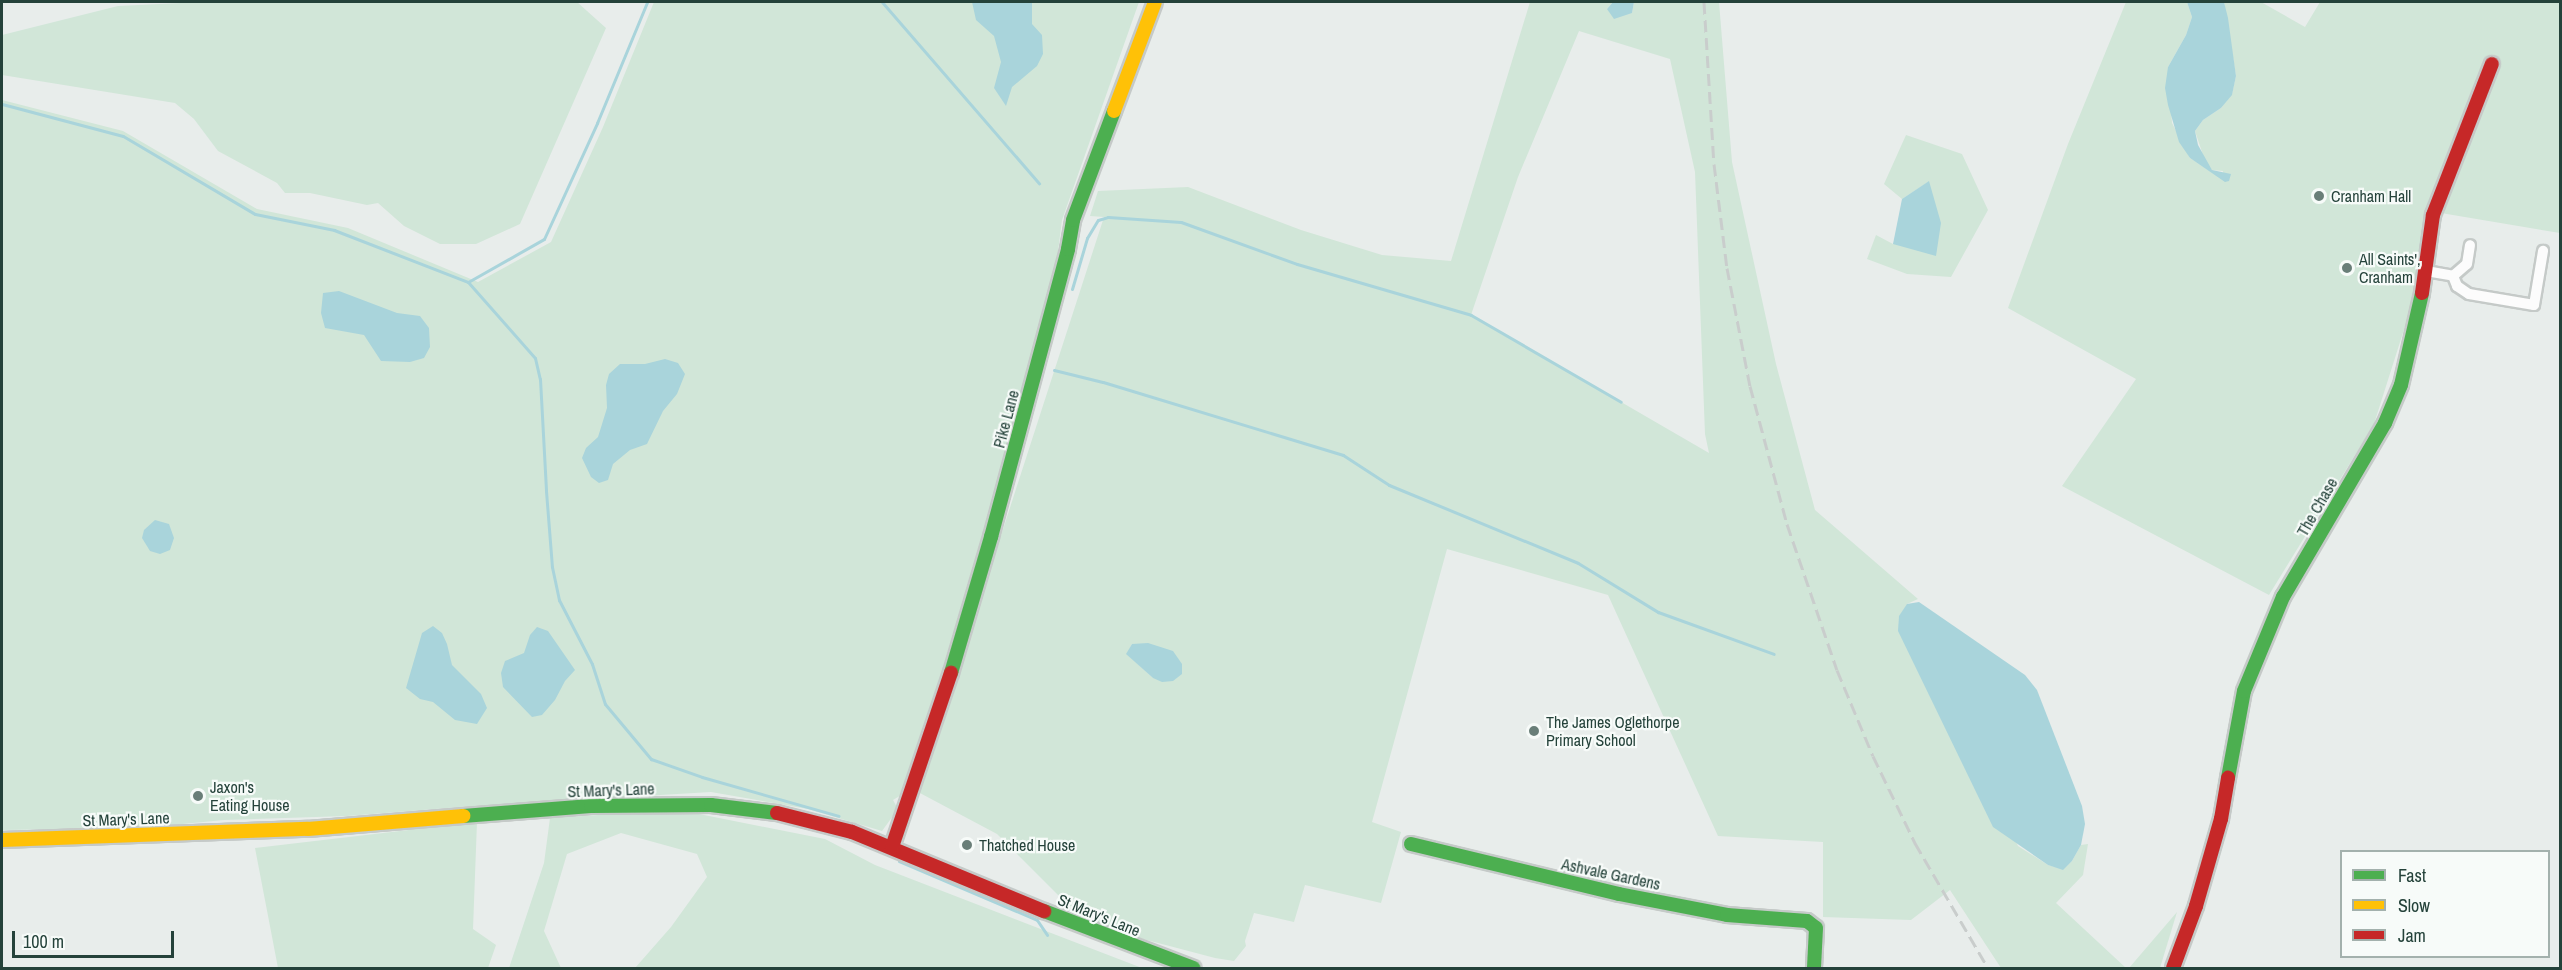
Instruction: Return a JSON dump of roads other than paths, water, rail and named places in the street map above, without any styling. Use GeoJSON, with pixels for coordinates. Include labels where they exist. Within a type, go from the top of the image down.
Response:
{"type":"FeatureCollection","features":[{"type":"Feature","properties":{"kind":"street","name":"Pike Lane"},"geometry":{"type":"LineString","coordinates":[[892,847],[946,687],[991,537],[1068,249],[1073,220],[1155,2]]}},
{"type":"Feature","properties":{"kind":"street","name":"The Chase"},"geometry":{"type":"LineString","coordinates":[[2172,969],[2196,906],[2221,819],[2244,691],[2283,597],[2385,423],[2401,385],[2418,319],[2433,215],[2492,64]]}},
{"type":"Feature","properties":{"kind":"street"},"geometry":{"type":"LineString","coordinates":[[2453,276],[2467,264],[2470,245]]}},
{"type":"Feature","properties":{"kind":"street"},"geometry":{"type":"LineString","coordinates":[[2453,276],[2457,286],[2469,294],[2534,305],[2543,251]]}},
{"type":"Feature","properties":{"kind":"street"},"geometry":{"type":"LineString","coordinates":[[2426,270],[2453,276]]}},
{"type":"Feature","properties":{"kind":"street","name":"St Mary's Lane"},"geometry":{"type":"LineString","coordinates":[[2,840],[308,829],[591,806],[711,805],[757,809],[804,818],[892,847],[1082,926],[1193,969]]}},
{"type":"Feature","properties":{"kind":"street","name":"Ashvale Gardens"},"geometry":{"type":"LineString","coordinates":[[1411,844],[1619,894],[1727,915],[1807,921],[1816,928],[1814,969]]}},
{"type":"Feature","properties":{"kind":"water"},"geometry":{"type":"Polygon","coordinates":[[[972,2],[1032,2],[1032,24],[1042,35],[1043,54],[1037,66],[1012,87],[1006,106],[994,88],[1001,62],[994,36],[976,20],[972,2]]]}},
{"type":"Feature","properties":{"kind":"water"},"geometry":{"type":"Polygon","coordinates":[[[1613,2],[1634,2],[1632,13],[1614,19],[1607,9],[1613,2]]]}},
{"type":"Feature","properties":{"kind":"water"},"geometry":{"type":"Polygon","coordinates":[[[2187,2],[2224,2],[2228,18],[2236,76],[2232,95],[2221,108],[2203,120],[2195,131],[2198,145],[2212,170],[2231,174],[2229,181],[2225,182],[2190,158],[2179,142],[2168,105],[2165,88],[2168,67],[2186,35],[2192,17],[2187,2]]]}},
{"type":"Feature","properties":{"kind":"water"},"geometry":{"type":"Polygon","coordinates":[[[1929,181],[1941,223],[1936,256],[1893,244],[1902,199],[1929,181]]]}},
{"type":"Feature","properties":{"kind":"water"},"geometry":{"type":"Polygon","coordinates":[[[339,291],[397,313],[420,316],[429,328],[430,347],[424,358],[410,362],[381,361],[364,335],[325,328],[321,313],[323,293],[339,291]]]}},
{"type":"Feature","properties":{"kind":"water"},"geometry":{"type":"Polygon","coordinates":[[[665,359],[678,363],[685,374],[677,394],[663,411],[647,444],[630,450],[613,464],[608,480],[599,483],[591,477],[582,458],[586,448],[598,437],[607,408],[606,385],[609,374],[620,364],[645,364],[665,359]]]}},
{"type":"Feature","properties":{"kind":"water"},"geometry":{"type":"Polygon","coordinates":[[[155,520],[169,524],[174,538],[170,550],[160,554],[150,551],[142,538],[144,530],[155,520]]]}},
{"type":"Feature","properties":{"kind":"water"},"geometry":{"type":"Polygon","coordinates":[[[1919,602],[2025,675],[2037,690],[2082,806],[2085,824],[2081,845],[2072,861],[2063,870],[2048,865],[1993,827],[1898,631],[1899,616],[1907,604],[1919,602]]]}},
{"type":"Feature","properties":{"kind":"water"},"geometry":{"type":"Polygon","coordinates":[[[433,626],[442,633],[452,665],[481,694],[487,708],[477,724],[455,720],[433,702],[420,699],[406,688],[422,633],[433,626]]]}},
{"type":"Feature","properties":{"kind":"water"},"geometry":{"type":"Polygon","coordinates":[[[537,627],[548,631],[575,670],[542,715],[532,717],[503,687],[501,673],[505,661],[524,653],[530,635],[537,627]]]}},
{"type":"Feature","properties":{"kind":"water"},"geometry":{"type":"Polygon","coordinates":[[[1148,643],[1173,651],[1182,664],[1182,674],[1173,681],[1162,682],[1153,678],[1126,654],[1132,644],[1148,643]]]}},
{"type":"Feature","properties":{"kind":"waterway"},"geometry":{"type":"LineString","coordinates":[[468,282],[544,239],[597,123],[647,2]]}},
{"type":"Feature","properties":{"kind":"waterway"},"geometry":{"type":"LineString","coordinates":[[882,2],[1039,183]]}},
{"type":"Feature","properties":{"kind":"waterway"},"geometry":{"type":"LineString","coordinates":[[2,104],[123,136],[255,214],[334,230],[468,282],[535,358],[540,379],[552,567],[559,600],[592,664],[605,704],[651,759],[702,777],[839,816]]}},
{"type":"Feature","properties":{"kind":"waterway"},"geometry":{"type":"LineString","coordinates":[[1072,289],[1087,238],[1098,220],[1108,217],[1181,222],[1297,264],[1471,315],[1621,402]]}},
{"type":"Feature","properties":{"kind":"waterway"},"geometry":{"type":"LineString","coordinates":[[1054,370],[1103,382],[1343,455],[1389,485],[1578,563],[1658,612],[1774,654]]}},
{"type":"Feature","properties":{"kind":"waterway"},"geometry":{"type":"LineString","coordinates":[[899,861],[1037,920],[1047,935]]}},
{"type":"Feature","properties":{"kind":"railway"},"geometry":{"type":"LineString","coordinates":[[1704,2],[1714,164],[1727,268],[1750,386],[1787,524],[1837,670],[1873,756],[1915,843],[1988,968]]}},
{"type":"Feature","properties":{"kind":"place","name":"Cranham Hall"},"geometry":{"type":"Point","coordinates":[2319,196]}},
{"type":"Feature","properties":{"kind":"place","name":"All Saints', Cranham"},"geometry":{"type":"Point","coordinates":[2347,268]}},
{"type":"Feature","properties":{"kind":"place","name":"The James Oglethorpe Primary School"},"geometry":{"type":"Point","coordinates":[1534,731]}},
{"type":"Feature","properties":{"kind":"place","name":"Jaxon's Eating House"},"geometry":{"type":"Point","coordinates":[198,796]}},
{"type":"Feature","properties":{"kind":"place","name":"Thatched House"},"geometry":{"type":"Point","coordinates":[967,845]}}]}
